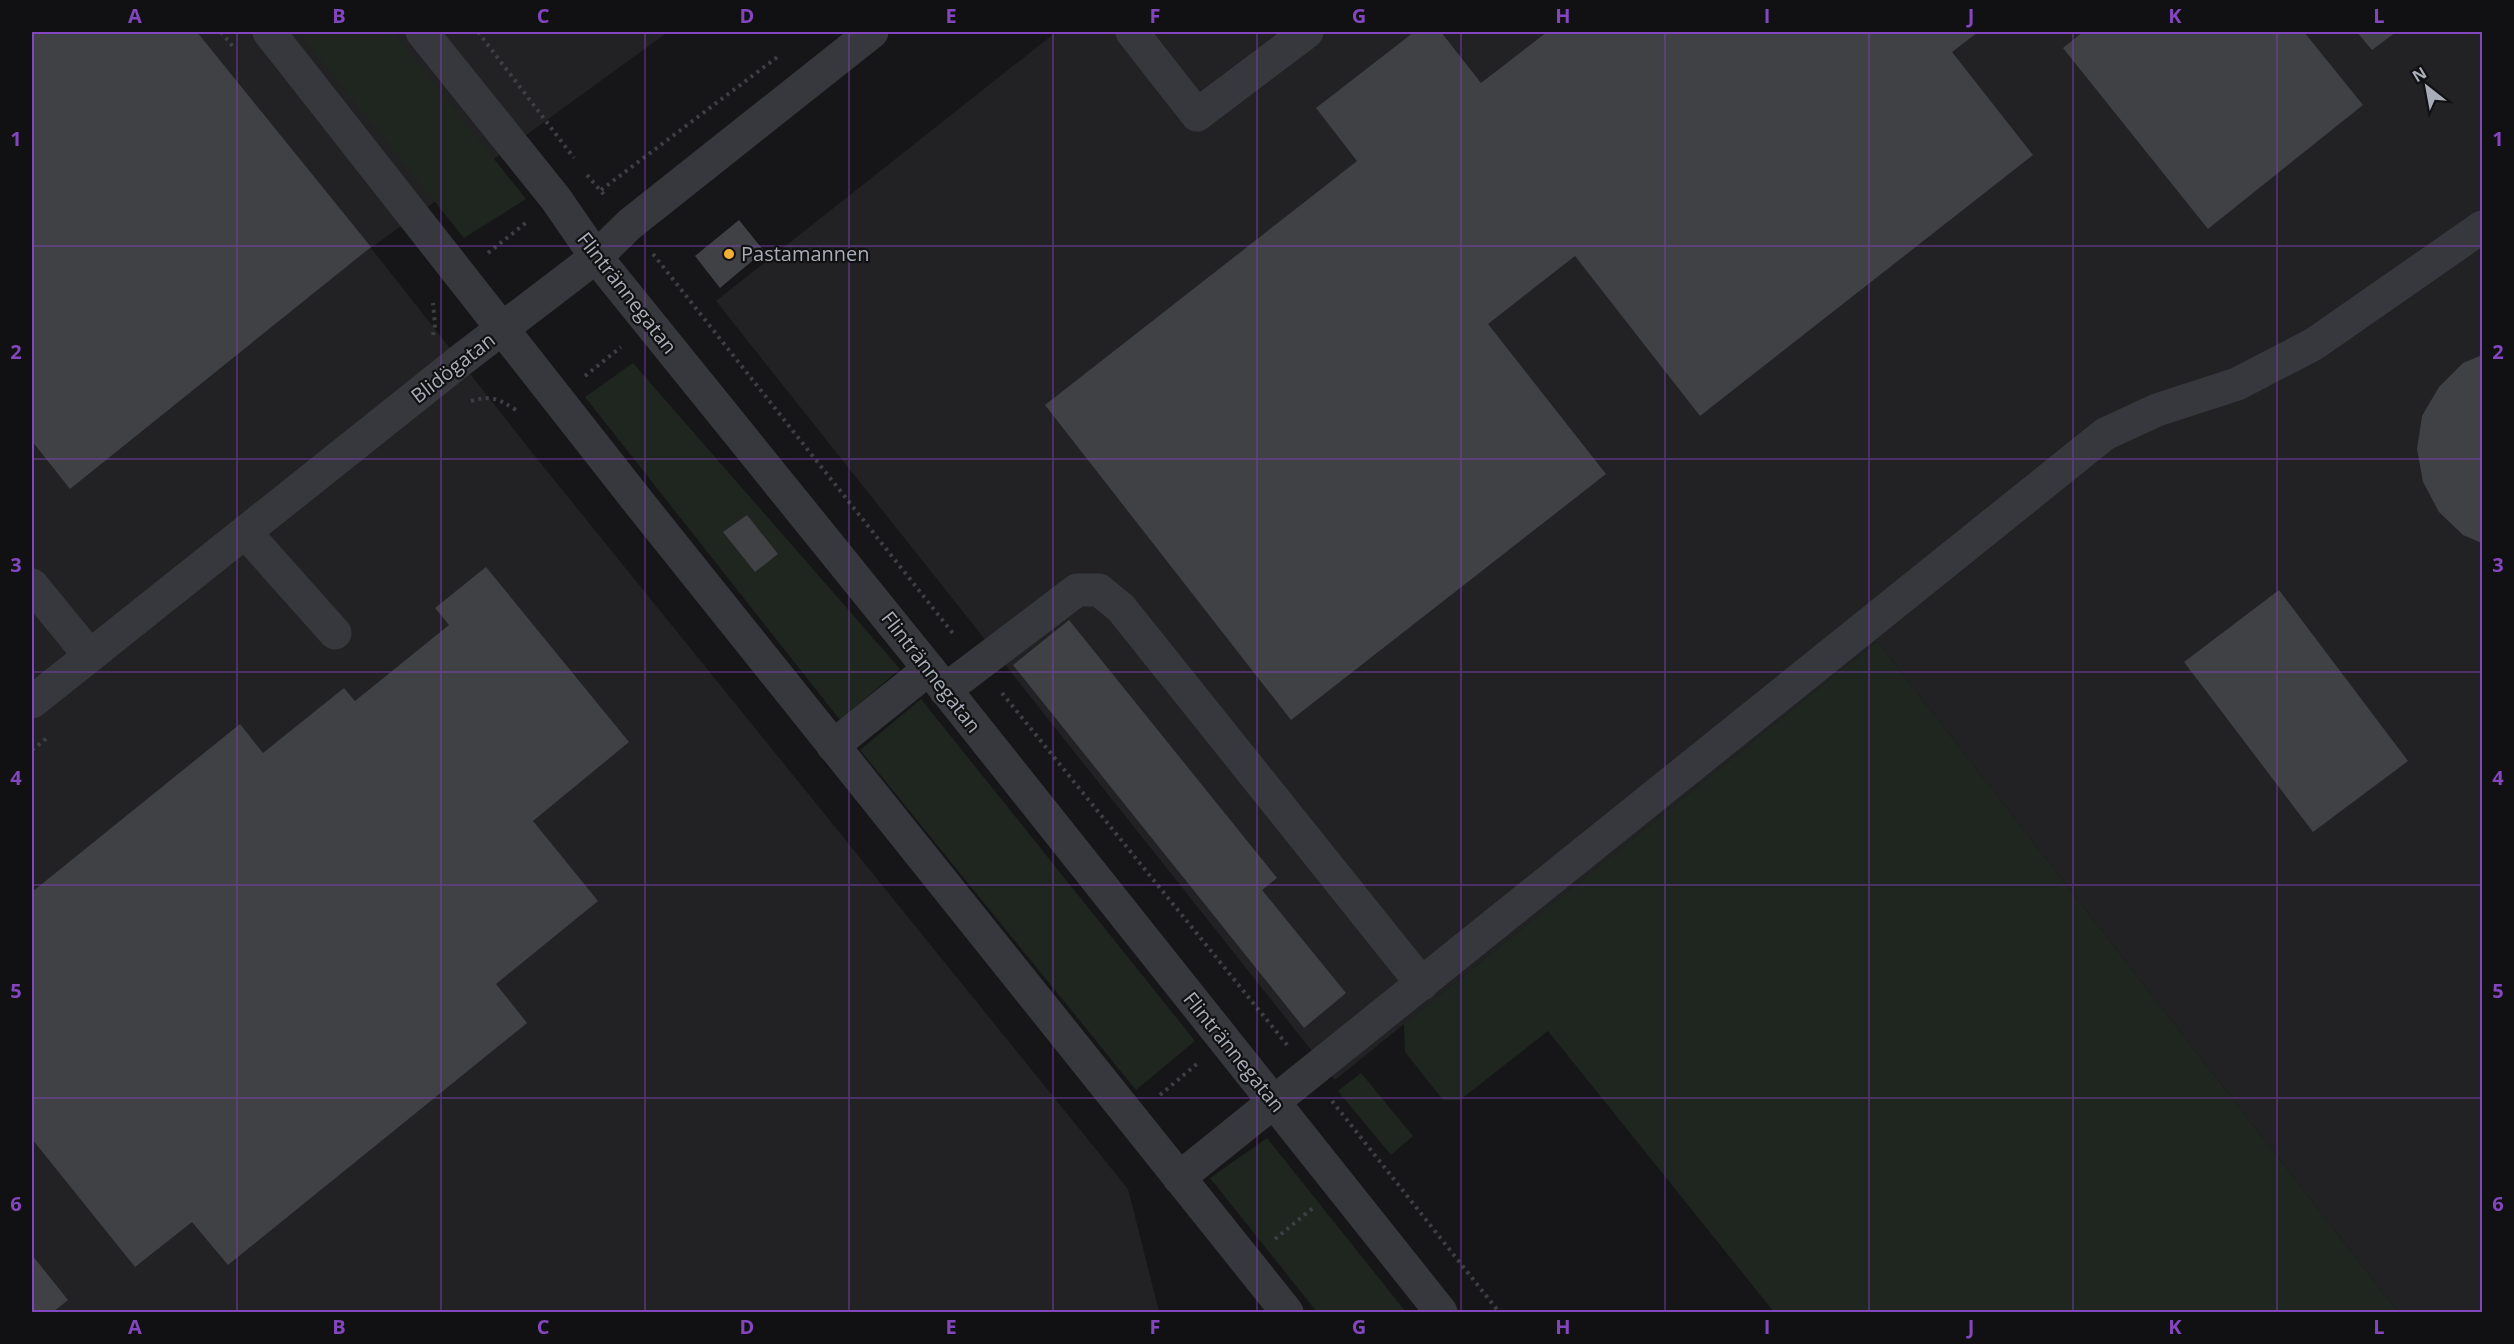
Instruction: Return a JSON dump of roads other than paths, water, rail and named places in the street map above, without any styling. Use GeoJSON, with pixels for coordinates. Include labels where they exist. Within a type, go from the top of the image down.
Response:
{"type":"FeatureCollection","features":[{"type":"Feature","properties":{"kind":"street"},"geometry":{"type":"LineString","coordinates":[[269,32],[640,504],[1287,1312]]}},
{"type":"Feature","properties":{"kind":"street","name":"Flintrännegatan"},"geometry":{"type":"LineString","coordinates":[[422,32],[556,199],[596,257],[937,679],[1441,1312]]}},
{"type":"Feature","properties":{"kind":"street","name":"Blidögatan"},"geometry":{"type":"LineString","coordinates":[[32,702],[461,360],[596,257],[630,224],[872,32]]}},
{"type":"Feature","properties":{"kind":"street"},"geometry":{"type":"LineString","coordinates":[[1132,32],[1197,116],[1306,32]]}},
{"type":"Feature","properties":{"kind":"street"},"geometry":{"type":"LineString","coordinates":[[1179,1178],[2105,434],[2157,410],[2237,384],[2314,344],[2482,226]]}},
{"type":"Feature","properties":{"kind":"street"},"geometry":{"type":"LineString","coordinates":[[246,532],[335,633]]}},
{"type":"Feature","properties":{"kind":"street"},"geometry":{"type":"LineString","coordinates":[[32,585],[90,656]]}},
{"type":"Feature","properties":{"kind":"street"},"geometry":{"type":"LineString","coordinates":[[833,746],[937,679],[978,664],[1077,590],[1099,590],[1121,608],[1422,984]]}},
{"type":"Feature","properties":{"kind":"place","name":"Pastamannen"},"geometry":{"type":"Point","coordinates":[729,254]}}]}
